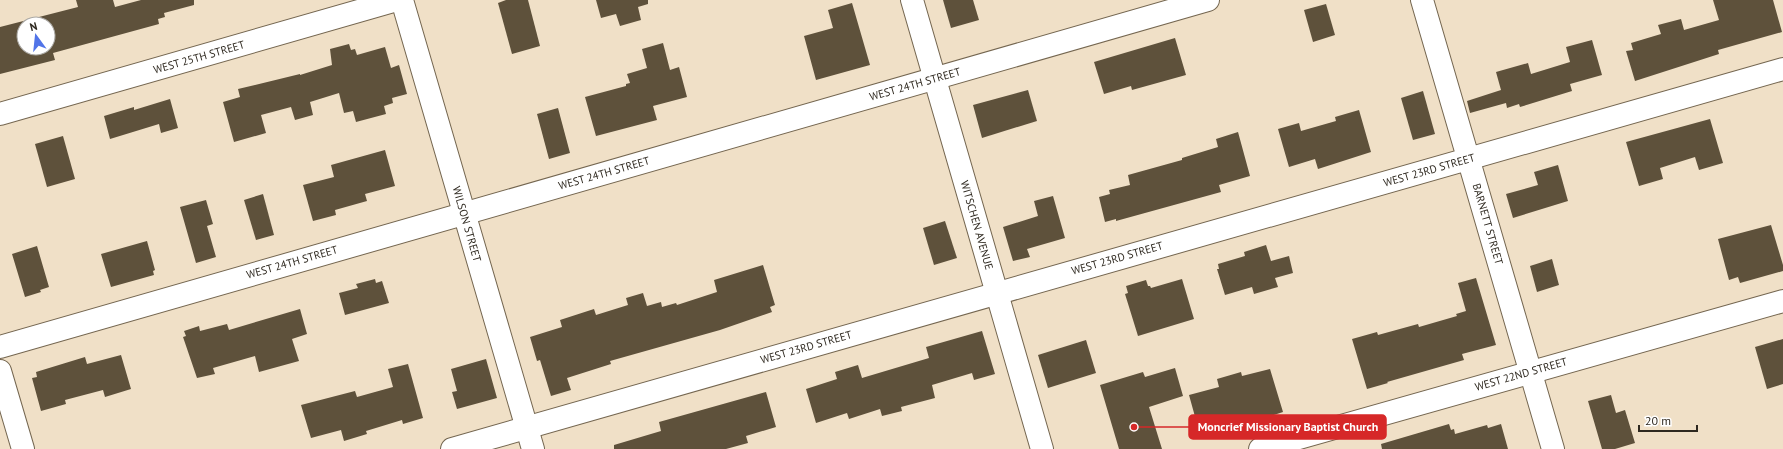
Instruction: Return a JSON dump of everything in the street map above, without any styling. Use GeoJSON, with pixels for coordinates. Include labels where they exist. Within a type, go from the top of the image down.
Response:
{"type":"FeatureCollection","features":[{"type":"Feature","properties":{"kind":"street","name":"WEST 25TH STREET"},"geometry":{"type":"LineString","coordinates":[[0,114],[397,0]]}},
{"type":"Feature","properties":{"kind":"street","name":"WILSON STREET"},"geometry":{"type":"LineString","coordinates":[[402,0],[533,449]]}},
{"type":"Feature","properties":{"kind":"street","name":"WITSCHEN AVENUE"},"geometry":{"type":"LineString","coordinates":[[912,0],[1042,449]]}},
{"type":"Feature","properties":{"kind":"street","name":"WEST 24TH STREET"},"geometry":{"type":"LineString","coordinates":[[0,346],[1208,0]]}},
{"type":"Feature","properties":{"kind":"street","name":"BARNETT STREET"},"geometry":{"type":"LineString","coordinates":[[1422,0],[1553,449]]}},
{"type":"Feature","properties":{"kind":"street","name":"WEST 23RD STREET"},"geometry":{"type":"LineString","coordinates":[[452,449],[997,292],[1783,69]]}},
{"type":"Feature","properties":{"kind":"street","name":"WEST 22ND STREET"},"geometry":{"type":"LineString","coordinates":[[1260,449],[1530,371],[1783,301]]}},
{"type":"Feature","properties":{"kind":"street"},"geometry":{"type":"LineString","coordinates":[[0,371],[23,449]]}},
{"type":"Feature","properties":{"kind":"building"},"geometry":{"type":"Polygon","coordinates":[[[76,0],[113,0],[115,7],[141,0],[194,0],[194,5],[164,13],[165,17],[158,19],[159,24],[56,52],[56,16],[43,16],[78,7],[76,0]]]}},
{"type":"Feature","properties":{"kind":"building"},"geometry":{"type":"Polygon","coordinates":[[[506,0],[528,0],[540,46],[512,54],[498,3],[506,0]]]}},
{"type":"Feature","properties":{"kind":"building"},"geometry":{"type":"Polygon","coordinates":[[[596,0],[648,0],[648,4],[638,7],[641,20],[620,26],[616,14],[601,18],[596,0]]]}},
{"type":"Feature","properties":{"kind":"building"},"geometry":{"type":"Polygon","coordinates":[[[943,0],[973,0],[979,20],[951,28],[943,0]]]}},
{"type":"Feature","properties":{"kind":"building"},"geometry":{"type":"Polygon","coordinates":[[[1713,0],[1773,0],[1782,32],[1718,50],[1719,54],[1635,81],[1626,51],[1633,50],[1631,43],[1661,34],[1658,25],[1681,19],[1684,30],[1719,20],[1713,0]]]}},
{"type":"Feature","properties":{"kind":"building"},"geometry":{"type":"Polygon","coordinates":[[[852,3],[870,65],[816,80],[804,36],[833,28],[828,10],[852,3]]]}},
{"type":"Feature","properties":{"kind":"building"},"geometry":{"type":"Polygon","coordinates":[[[1326,4],[1335,35],[1313,42],[1304,10],[1326,4]]]}},
{"type":"Feature","properties":{"kind":"building"},"geometry":{"type":"Polygon","coordinates":[[[16,23],[16,56],[54,56],[55,60],[0,74],[0,27],[16,23]]]}},
{"type":"Feature","properties":{"kind":"building"},"geometry":{"type":"Polygon","coordinates":[[[1175,38],[1186,75],[1132,90],[1131,86],[1104,94],[1094,62],[1175,38]]]}},
{"type":"Feature","properties":{"kind":"building"},"geometry":{"type":"Polygon","coordinates":[[[1592,40],[1602,75],[1570,84],[1572,91],[1520,107],[1519,104],[1507,108],[1506,103],[1470,113],[1467,101],[1501,90],[1496,72],[1528,63],[1531,74],[1570,62],[1566,47],[1592,40]]]}},
{"type":"Feature","properties":{"kind":"building"},"geometry":{"type":"Polygon","coordinates":[[[663,43],[670,70],[679,67],[687,97],[653,106],[657,120],[596,136],[585,97],[626,86],[626,84],[630,83],[627,74],[647,68],[642,49],[663,43]]]}},
{"type":"Feature","properties":{"kind":"building"},"geometry":{"type":"Polygon","coordinates":[[[349,44],[351,50],[355,49],[357,55],[385,47],[391,68],[399,65],[407,94],[392,98],[393,103],[384,106],[386,114],[356,122],[353,111],[344,113],[339,93],[310,102],[313,115],[295,120],[291,107],[261,115],[266,133],[234,142],[223,102],[240,97],[238,89],[300,75],[332,65],[330,49],[349,44]]]}},
{"type":"Feature","properties":{"kind":"building"},"geometry":{"type":"Polygon","coordinates":[[[1028,90],[1037,121],[982,138],[973,105],[1028,90]]]}},
{"type":"Feature","properties":{"kind":"building"},"geometry":{"type":"Polygon","coordinates":[[[1423,91],[1435,134],[1413,140],[1401,98],[1423,91]]]}},
{"type":"Feature","properties":{"kind":"building"},"geometry":{"type":"Polygon","coordinates":[[[170,99],[178,128],[161,133],[159,124],[110,139],[104,116],[134,107],[134,110],[170,99]]]}},
{"type":"Feature","properties":{"kind":"building"},"geometry":{"type":"Polygon","coordinates":[[[558,108],[570,153],[549,159],[537,114],[558,108]]]}},
{"type":"Feature","properties":{"kind":"building"},"geometry":{"type":"Polygon","coordinates":[[[1359,110],[1371,152],[1318,169],[1315,159],[1289,167],[1278,129],[1299,123],[1301,131],[1336,121],[1335,117],[1359,110]]]}},
{"type":"Feature","properties":{"kind":"building"},"geometry":{"type":"Polygon","coordinates":[[[1710,119],[1723,163],[1699,170],[1695,157],[1660,168],[1663,179],[1639,186],[1626,142],[1710,119]]]}},
{"type":"Feature","properties":{"kind":"building"},"geometry":{"type":"Polygon","coordinates":[[[1238,132],[1250,176],[1219,185],[1221,192],[1116,221],[1116,219],[1105,222],[1099,197],[1110,194],[1109,190],[1130,185],[1128,175],[1182,160],[1182,158],[1218,147],[1216,139],[1238,132]]]}},
{"type":"Feature","properties":{"kind":"building"},"geometry":{"type":"Polygon","coordinates":[[[63,136],[75,179],[47,187],[35,144],[63,136]]]}},
{"type":"Feature","properties":{"kind":"building"},"geometry":{"type":"Polygon","coordinates":[[[385,150],[395,186],[365,194],[367,201],[335,210],[336,215],[313,221],[303,185],[334,177],[331,165],[385,150]]]}},
{"type":"Feature","properties":{"kind":"building"},"geometry":{"type":"Polygon","coordinates":[[[1558,165],[1568,201],[1513,218],[1506,194],[1538,185],[1534,172],[1558,165]]]}},
{"type":"Feature","properties":{"kind":"building"},"geometry":{"type":"Polygon","coordinates":[[[263,194],[274,235],[256,240],[244,200],[263,194]]]}},
{"type":"Feature","properties":{"kind":"building"},"geometry":{"type":"Polygon","coordinates":[[[1053,196],[1065,238],[1027,249],[1030,257],[1013,261],[1003,227],[1038,216],[1034,201],[1053,196]]]}},
{"type":"Feature","properties":{"kind":"building"},"geometry":{"type":"Polygon","coordinates":[[[206,200],[213,224],[207,226],[216,257],[196,263],[180,207],[206,200]]]}},
{"type":"Feature","properties":{"kind":"building"},"geometry":{"type":"Polygon","coordinates":[[[945,221],[957,258],[934,265],[923,228],[945,221]]]}},
{"type":"Feature","properties":{"kind":"building"},"geometry":{"type":"Polygon","coordinates":[[[1771,225],[1783,265],[1783,271],[1740,283],[1738,277],[1729,280],[1718,239],[1771,225]]]}},
{"type":"Feature","properties":{"kind":"building"},"geometry":{"type":"Polygon","coordinates":[[[147,241],[155,270],[153,271],[154,275],[111,287],[101,254],[147,241]]]}},
{"type":"Feature","properties":{"kind":"building"},"geometry":{"type":"Polygon","coordinates":[[[1266,245],[1271,261],[1289,256],[1293,273],[1275,278],[1278,287],[1254,294],[1252,287],[1225,295],[1217,269],[1219,269],[1218,264],[1245,256],[1244,252],[1266,245]]]}},
{"type":"Feature","properties":{"kind":"building"},"geometry":{"type":"Polygon","coordinates":[[[37,246],[49,287],[40,290],[41,292],[25,297],[12,254],[37,246]]]}},
{"type":"Feature","properties":{"kind":"building"},"geometry":{"type":"Polygon","coordinates":[[[1552,259],[1559,285],[1537,292],[1530,266],[1552,259]]]}},
{"type":"Feature","properties":{"kind":"building"},"geometry":{"type":"Polygon","coordinates":[[[763,265],[775,305],[770,307],[772,312],[720,330],[610,361],[611,364],[567,378],[571,390],[551,396],[540,360],[537,361],[530,337],[562,327],[560,320],[594,309],[596,315],[628,305],[626,298],[643,293],[647,306],[661,302],[662,307],[676,303],[677,305],[717,292],[714,280],[763,265]]]}},
{"type":"Feature","properties":{"kind":"building"},"geometry":{"type":"Polygon","coordinates":[[[1476,278],[1496,345],[1462,354],[1464,360],[1367,389],[1352,339],[1377,332],[1378,335],[1418,324],[1419,327],[1457,316],[1456,314],[1466,311],[1458,283],[1476,278]]]}},
{"type":"Feature","properties":{"kind":"building"},"geometry":{"type":"Polygon","coordinates":[[[375,279],[376,283],[382,281],[389,303],[345,315],[339,293],[358,288],[356,284],[375,279]]]}},
{"type":"Feature","properties":{"kind":"building"},"geometry":{"type":"Polygon","coordinates":[[[1182,279],[1194,319],[1138,336],[1125,294],[1128,293],[1126,286],[1146,280],[1148,286],[1151,288],[1182,279]]]}},
{"type":"Feature","properties":{"kind":"building"},"geometry":{"type":"Polygon","coordinates":[[[300,309],[307,334],[292,339],[299,361],[259,372],[255,356],[213,368],[215,374],[197,378],[183,337],[186,336],[184,331],[199,326],[200,331],[227,324],[229,330],[300,309]]]}},
{"type":"Feature","properties":{"kind":"building"},"geometry":{"type":"Polygon","coordinates":[[[982,331],[995,374],[974,380],[972,373],[932,385],[935,398],[901,407],[902,411],[882,416],[880,409],[849,419],[847,413],[816,423],[806,389],[837,379],[835,372],[858,365],[862,378],[929,358],[926,347],[982,331]]]}},
{"type":"Feature","properties":{"kind":"building"},"geometry":{"type":"Polygon","coordinates":[[[1783,339],[1783,384],[1767,389],[1755,347],[1783,339]]]}},
{"type":"Feature","properties":{"kind":"building"},"geometry":{"type":"Polygon","coordinates":[[[1086,340],[1096,373],[1048,388],[1038,355],[1086,340]]]}},
{"type":"Feature","properties":{"kind":"building"},"geometry":{"type":"Polygon","coordinates":[[[121,355],[131,389],[105,397],[103,390],[65,400],[66,404],[41,411],[32,378],[37,377],[36,372],[85,357],[87,364],[121,355]]]}},
{"type":"Feature","properties":{"kind":"building"},"geometry":{"type":"Polygon","coordinates":[[[486,359],[497,398],[457,409],[452,392],[457,391],[451,369],[486,359]]]}},
{"type":"Feature","properties":{"kind":"building"},"geometry":{"type":"Polygon","coordinates":[[[408,364],[423,418],[403,424],[402,420],[366,431],[367,434],[344,441],[341,430],[311,438],[301,405],[355,391],[357,397],[393,387],[388,369],[408,364]]]}},
{"type":"Feature","properties":{"kind":"building"},"geometry":{"type":"Polygon","coordinates":[[[1175,368],[1183,396],[1149,407],[1162,449],[1119,449],[1100,385],[1143,372],[1145,377],[1175,368]]]}},
{"type":"Feature","properties":{"kind":"building"},"geometry":{"type":"Polygon","coordinates":[[[1270,369],[1283,412],[1231,429],[1229,422],[1199,431],[1189,395],[1219,387],[1217,379],[1241,372],[1242,376],[1270,369]]]}},
{"type":"Feature","properties":{"kind":"building"},"geometry":{"type":"Polygon","coordinates":[[[766,392],[776,427],[746,436],[748,443],[726,449],[614,449],[614,445],[661,431],[659,422],[766,392]]]}},
{"type":"Feature","properties":{"kind":"building"},"geometry":{"type":"Polygon","coordinates":[[[1611,395],[1616,413],[1625,410],[1635,443],[1615,449],[1602,449],[1588,401],[1611,395]]]}},
{"type":"Feature","properties":{"kind":"building"},"geometry":{"type":"Polygon","coordinates":[[[1449,424],[1451,430],[1454,429],[1455,434],[1487,425],[1488,428],[1501,424],[1508,449],[1382,449],[1381,444],[1449,424]]]}},
{"type":"Feature","properties":{"kind":"place","name":"Moncrief Missionary Baptist Church"},"geometry":{"type":"Point","coordinates":[1134,427]}}]}
